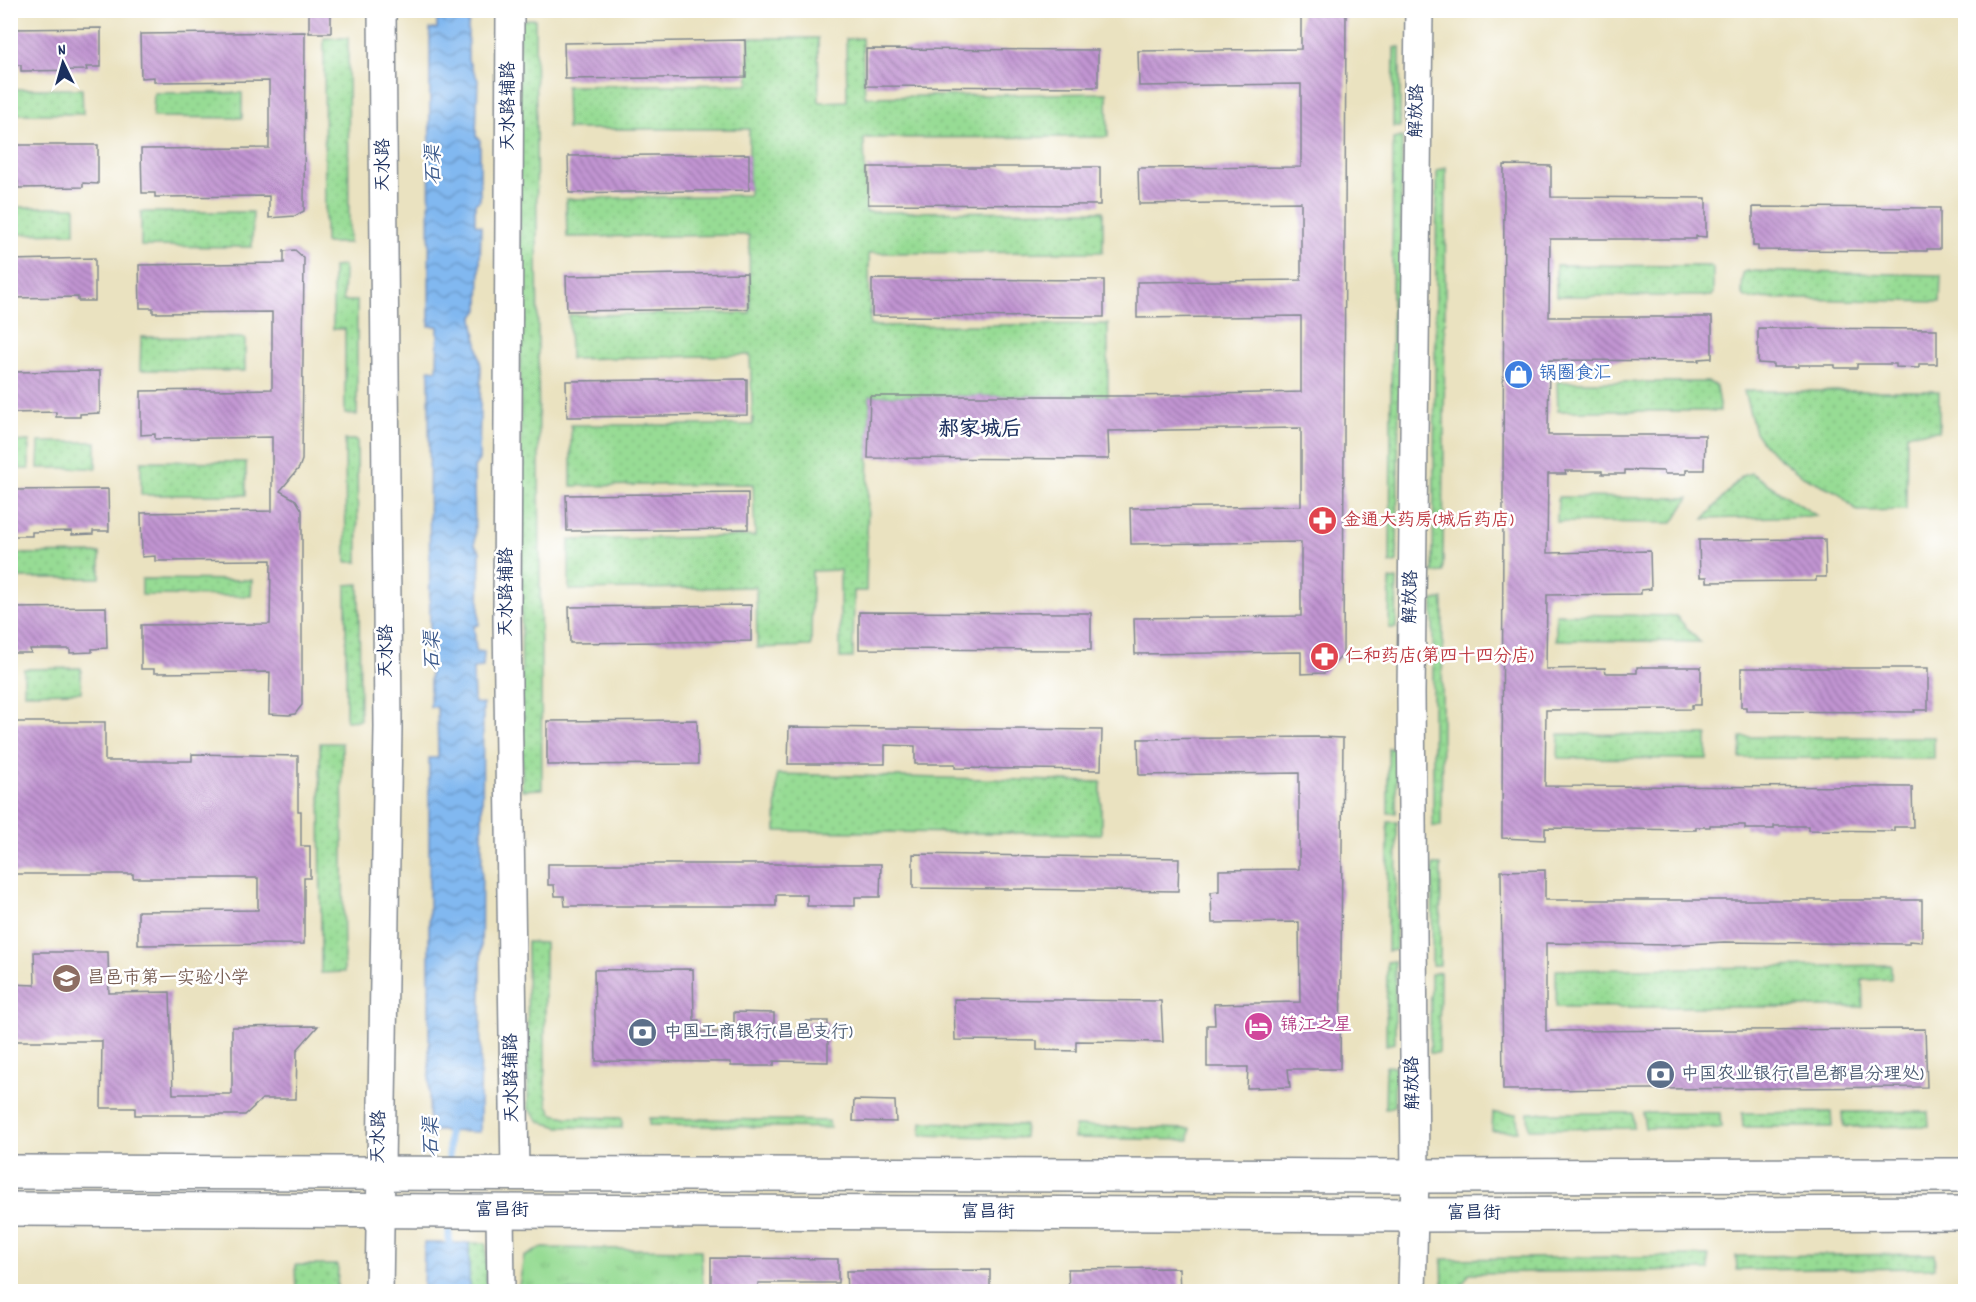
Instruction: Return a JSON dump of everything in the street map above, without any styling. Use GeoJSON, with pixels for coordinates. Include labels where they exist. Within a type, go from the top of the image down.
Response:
{"type":"FeatureCollection","features":[{"type":"Feature","properties":{"kind":"main road","name":"富昌街"},"geometry":{"type":"LineString","coordinates":[[10,1172],[1415,1176],[1965,1174]]}},
{"type":"Feature","properties":{"kind":"main road","name":"富昌街"},"geometry":{"type":"LineString","coordinates":[[10,1209],[1413,1215],[1965,1213]]}},
{"type":"Feature","properties":{"kind":"street","name":"天水路"},"geometry":{"type":"LineString","coordinates":[[379,1292],[379,1173],[388,727],[382,10]]}},
{"type":"Feature","properties":{"kind":"street","name":"天水路辅路"},"geometry":{"type":"LineString","coordinates":[[501,1174],[510,10]]}},
{"type":"Feature","properties":{"kind":"street","name":"解放路"},"geometry":{"type":"LineString","coordinates":[[1412,1292],[1415,1176],[1411,693],[1419,10]]}},
{"type":"Feature","properties":{"kind":"street"},"geometry":{"type":"LineString","coordinates":[[491,1211],[501,1292]]}},
{"type":"Feature","properties":{"kind":"green space"},"geometry":{"type":"Polygon","coordinates":[[[535,19],[542,789],[522,790],[519,20],[535,19]]]}},
{"type":"Feature","properties":{"kind":"green space"},"geometry":{"type":"Polygon","coordinates":[[[324,38],[348,38],[349,243],[325,243],[324,38]]]}},
{"type":"Feature","properties":{"kind":"green space"},"geometry":{"type":"Polygon","coordinates":[[[749,38],[818,38],[819,102],[847,101],[846,39],[862,38],[865,97],[1107,93],[1108,137],[864,138],[866,212],[1103,211],[1103,252],[869,253],[870,326],[1108,324],[1108,396],[870,396],[866,591],[854,591],[853,658],[840,658],[840,570],[812,571],[811,646],[757,648],[756,587],[569,590],[569,540],[755,536],[753,484],[571,486],[571,425],[753,425],[750,355],[570,359],[569,315],[750,313],[749,235],[567,237],[566,199],[749,195],[749,129],[567,129],[566,86],[749,84],[749,38]]]}},
{"type":"Feature","properties":{"kind":"green space"},"geometry":{"type":"Polygon","coordinates":[[[1400,47],[1400,127],[1393,127],[1394,48],[1400,47]]]}},
{"type":"Feature","properties":{"kind":"green space"},"geometry":{"type":"Polygon","coordinates":[[[11,89],[82,89],[83,114],[11,114],[13,99],[11,99],[11,89]]]}},
{"type":"Feature","properties":{"kind":"green space"},"geometry":{"type":"Polygon","coordinates":[[[154,93],[242,93],[242,118],[153,117],[154,93]]]}},
{"type":"Feature","properties":{"kind":"green space"},"geometry":{"type":"Polygon","coordinates":[[[1402,137],[1397,562],[1390,564],[1393,139],[1402,137]]]}},
{"type":"Feature","properties":{"kind":"green space"},"geometry":{"type":"Polygon","coordinates":[[[1446,167],[1443,572],[1433,573],[1437,171],[1446,167]]]}},
{"type":"Feature","properties":{"kind":"green space"},"geometry":{"type":"Polygon","coordinates":[[[11,207],[75,207],[75,233],[11,234],[11,207]]]}},
{"type":"Feature","properties":{"kind":"green space"},"geometry":{"type":"Polygon","coordinates":[[[141,212],[253,212],[252,247],[141,246],[141,212]]]}},
{"type":"Feature","properties":{"kind":"green space"},"geometry":{"type":"Polygon","coordinates":[[[1556,265],[1710,266],[1713,268],[1713,293],[1711,296],[1556,296],[1556,265]]]}},
{"type":"Feature","properties":{"kind":"green space"},"geometry":{"type":"Polygon","coordinates":[[[344,266],[343,301],[357,301],[357,415],[345,414],[345,329],[333,329],[333,267],[344,266]]]}},
{"type":"Feature","properties":{"kind":"green space"},"geometry":{"type":"Polygon","coordinates":[[[1747,271],[1941,275],[1940,302],[1746,298],[1742,293],[1743,273],[1747,271]]]}},
{"type":"Feature","properties":{"kind":"green space"},"geometry":{"type":"Polygon","coordinates":[[[141,337],[245,338],[245,371],[140,370],[141,337]]]}},
{"type":"Feature","properties":{"kind":"green space"},"geometry":{"type":"Polygon","coordinates":[[[1557,382],[1708,382],[1716,386],[1720,411],[1558,411],[1557,382]]]}},
{"type":"Feature","properties":{"kind":"green space"},"geometry":{"type":"Polygon","coordinates":[[[1744,391],[1939,391],[1939,431],[1907,433],[1906,510],[1857,511],[1837,492],[1801,475],[1765,446],[1755,432],[1744,391]]]}},
{"type":"Feature","properties":{"kind":"green space"},"geometry":{"type":"Polygon","coordinates":[[[345,440],[357,440],[358,562],[346,562],[345,440]]]}},
{"type":"Feature","properties":{"kind":"green space"},"geometry":{"type":"Polygon","coordinates":[[[29,441],[29,469],[11,469],[11,442],[29,441]]]}},
{"type":"Feature","properties":{"kind":"green space"},"geometry":{"type":"Polygon","coordinates":[[[39,442],[96,442],[96,468],[38,468],[39,442]]]}},
{"type":"Feature","properties":{"kind":"green space"},"geometry":{"type":"Polygon","coordinates":[[[141,461],[246,462],[246,495],[141,495],[141,461]]]}},
{"type":"Feature","properties":{"kind":"green space"},"geometry":{"type":"Polygon","coordinates":[[[1751,473],[1817,516],[1704,519],[1742,476],[1751,473]]]}},
{"type":"Feature","properties":{"kind":"green space"},"geometry":{"type":"Polygon","coordinates":[[[1558,497],[1689,498],[1673,523],[1557,522],[1558,497]]]}},
{"type":"Feature","properties":{"kind":"green space"},"geometry":{"type":"Polygon","coordinates":[[[100,553],[100,578],[11,578],[11,554],[100,553]]]}},
{"type":"Feature","properties":{"kind":"green space"},"geometry":{"type":"Polygon","coordinates":[[[142,579],[252,580],[251,596],[142,595],[142,579]]]}},
{"type":"Feature","properties":{"kind":"green space"},"geometry":{"type":"Polygon","coordinates":[[[1397,579],[1396,628],[1389,628],[1390,580],[1397,579]]]}},
{"type":"Feature","properties":{"kind":"green space"},"geometry":{"type":"Polygon","coordinates":[[[359,584],[360,720],[346,721],[346,585],[359,584]]]}},
{"type":"Feature","properties":{"kind":"green space"},"geometry":{"type":"Polygon","coordinates":[[[1443,599],[1441,826],[1433,827],[1433,600],[1443,599]]]}},
{"type":"Feature","properties":{"kind":"green space"},"geometry":{"type":"Polygon","coordinates":[[[1556,614],[1676,616],[1700,642],[1556,640],[1556,614]]]}},
{"type":"Feature","properties":{"kind":"green space"},"geometry":{"type":"Polygon","coordinates":[[[81,668],[81,692],[24,693],[24,669],[81,668]]]}},
{"type":"Feature","properties":{"kind":"green space"},"geometry":{"type":"Polygon","coordinates":[[[1559,734],[1707,735],[1707,759],[1558,758],[1559,734]]]}},
{"type":"Feature","properties":{"kind":"green space"},"geometry":{"type":"Polygon","coordinates":[[[1741,737],[1934,737],[1934,759],[1740,758],[1741,737]]]}},
{"type":"Feature","properties":{"kind":"green space"},"geometry":{"type":"Polygon","coordinates":[[[320,743],[342,743],[344,972],[321,973],[320,743]]]}},
{"type":"Feature","properties":{"kind":"green space"},"geometry":{"type":"Polygon","coordinates":[[[1388,748],[1397,749],[1396,813],[1388,813],[1388,748]]]}},
{"type":"Feature","properties":{"kind":"green space"},"geometry":{"type":"Polygon","coordinates":[[[777,774],[1101,782],[1101,834],[776,831],[777,774]]]}},
{"type":"Feature","properties":{"kind":"green space"},"geometry":{"type":"Polygon","coordinates":[[[1388,822],[1397,822],[1396,950],[1387,951],[1388,822]]]}},
{"type":"Feature","properties":{"kind":"green space"},"geometry":{"type":"Polygon","coordinates":[[[1433,865],[1441,865],[1440,965],[1432,965],[1433,865]]]}},
{"type":"Feature","properties":{"kind":"green space"},"geometry":{"type":"Polygon","coordinates":[[[527,942],[545,943],[545,1086],[548,1105],[553,1114],[567,1117],[622,1118],[622,1128],[559,1127],[541,1122],[528,1108],[527,942]]]}},
{"type":"Feature","properties":{"kind":"green space"},"geometry":{"type":"Polygon","coordinates":[[[1395,961],[1395,1043],[1386,1045],[1387,962],[1395,961]]]}},
{"type":"Feature","properties":{"kind":"green space"},"geometry":{"type":"Polygon","coordinates":[[[1891,965],[1891,979],[1862,980],[1863,1007],[1556,1007],[1556,970],[1891,965]]]}},
{"type":"Feature","properties":{"kind":"green space"},"geometry":{"type":"Polygon","coordinates":[[[1440,972],[1439,1053],[1430,1053],[1431,974],[1440,972]]]}},
{"type":"Feature","properties":{"kind":"green space"},"geometry":{"type":"Polygon","coordinates":[[[1386,1066],[1395,1066],[1394,1106],[1385,1109],[1386,1066]]]}},
{"type":"Feature","properties":{"kind":"green space"},"geometry":{"type":"Polygon","coordinates":[[[1831,1112],[1832,1127],[1743,1127],[1742,1113],[1831,1112]]]}},
{"type":"Feature","properties":{"kind":"green space"},"geometry":{"type":"Polygon","coordinates":[[[1843,1112],[1928,1112],[1929,1126],[1844,1127],[1843,1112]]]}},
{"type":"Feature","properties":{"kind":"green space"},"geometry":{"type":"Polygon","coordinates":[[[1493,1113],[1517,1114],[1518,1131],[1492,1131],[1493,1113]]]}},
{"type":"Feature","properties":{"kind":"green space"},"geometry":{"type":"Polygon","coordinates":[[[1528,1113],[1633,1113],[1634,1128],[1529,1129],[1528,1113]]]}},
{"type":"Feature","properties":{"kind":"green space"},"geometry":{"type":"Polygon","coordinates":[[[1643,1113],[1720,1113],[1721,1128],[1645,1128],[1643,1113]]]}},
{"type":"Feature","properties":{"kind":"green space"},"geometry":{"type":"Polygon","coordinates":[[[649,1118],[829,1121],[830,1128],[649,1125],[649,1118]]]}},
{"type":"Feature","properties":{"kind":"green space"},"geometry":{"type":"Polygon","coordinates":[[[922,1122],[1025,1125],[1024,1138],[921,1135],[922,1122]]]}},
{"type":"Feature","properties":{"kind":"green space"},"geometry":{"type":"Polygon","coordinates":[[[1075,1126],[1190,1129],[1189,1140],[1074,1138],[1075,1126]]]}},
{"type":"Feature","properties":{"kind":"green space"},"geometry":{"type":"Polygon","coordinates":[[[469,1243],[486,1243],[486,1291],[469,1291],[469,1243]]]}},
{"type":"Feature","properties":{"kind":"green space"},"geometry":{"type":"Polygon","coordinates":[[[541,1248],[701,1250],[703,1291],[518,1291],[524,1257],[541,1248]]]}},
{"type":"Feature","properties":{"kind":"green space"},"geometry":{"type":"Polygon","coordinates":[[[1934,1254],[1935,1268],[1737,1270],[1736,1256],[1934,1254]]]}},
{"type":"Feature","properties":{"kind":"green space"},"geometry":{"type":"Polygon","coordinates":[[[1708,1256],[1709,1270],[1470,1273],[1458,1291],[1443,1291],[1442,1259],[1708,1256]]]}},
{"type":"Feature","properties":{"kind":"green space"},"geometry":{"type":"Polygon","coordinates":[[[295,1265],[338,1265],[337,1291],[296,1291],[295,1265]]]}},
{"type":"Feature","properties":{"kind":"water"},"geometry":{"type":"Polygon","coordinates":[[[437,11],[472,11],[468,26],[468,60],[478,80],[476,136],[480,140],[480,200],[475,204],[475,224],[481,226],[479,310],[473,318],[481,367],[479,460],[474,467],[475,545],[480,551],[479,625],[474,626],[476,651],[484,652],[483,667],[473,668],[474,703],[483,704],[480,1132],[429,1131],[429,758],[438,758],[437,707],[430,707],[429,369],[437,370],[438,326],[429,326],[430,29],[437,29],[437,11]]]}},
{"type":"Feature","properties":{"kind":"water"},"geometry":{"type":"Polygon","coordinates":[[[424,1243],[469,1243],[469,1291],[423,1291],[424,1243]]]}},
{"type":"Feature","properties":{"kind":"building"},"geometry":{"type":"Polygon","coordinates":[[[1301,10],[1346,10],[1343,655],[1324,673],[1301,674],[1301,652],[1135,654],[1134,618],[1301,616],[1301,542],[1131,544],[1130,508],[1301,506],[1301,428],[1108,431],[1109,459],[868,458],[870,396],[1136,396],[1301,392],[1301,316],[1137,318],[1137,282],[1301,280],[1301,202],[1139,204],[1138,168],[1301,167],[1301,84],[1139,86],[1138,51],[1301,49],[1301,10]]]}},
{"type":"Feature","properties":{"kind":"building"},"geometry":{"type":"Polygon","coordinates":[[[309,12],[331,12],[331,33],[309,33],[309,12]]]}},
{"type":"Feature","properties":{"kind":"building"},"geometry":{"type":"Polygon","coordinates":[[[101,28],[101,67],[86,67],[87,70],[21,71],[21,65],[10,65],[10,29],[101,28]]]}},
{"type":"Feature","properties":{"kind":"building"},"geometry":{"type":"Polygon","coordinates":[[[305,32],[304,211],[295,216],[269,218],[269,196],[155,197],[155,193],[142,193],[141,149],[269,148],[269,81],[154,82],[154,77],[141,78],[140,34],[305,32]]]}},
{"type":"Feature","properties":{"kind":"building"},"geometry":{"type":"Polygon","coordinates":[[[745,40],[746,77],[565,79],[564,43],[745,40]]]}},
{"type":"Feature","properties":{"kind":"building"},"geometry":{"type":"Polygon","coordinates":[[[866,49],[1098,50],[1098,87],[866,86],[866,49]]]}},
{"type":"Feature","properties":{"kind":"building"},"geometry":{"type":"Polygon","coordinates":[[[10,145],[98,145],[98,184],[83,183],[83,187],[18,188],[18,182],[10,182],[10,145]]]}},
{"type":"Feature","properties":{"kind":"building"},"geometry":{"type":"Polygon","coordinates":[[[749,154],[749,190],[569,193],[568,156],[749,154]]]}},
{"type":"Feature","properties":{"kind":"building"},"geometry":{"type":"Polygon","coordinates":[[[1504,165],[1551,166],[1551,197],[1706,198],[1706,237],[1696,236],[1696,239],[1550,239],[1549,317],[1712,317],[1712,358],[1699,359],[1699,361],[1549,360],[1548,435],[1705,435],[1704,470],[1686,470],[1686,474],[1625,470],[1625,474],[1602,474],[1602,471],[1565,471],[1566,474],[1548,474],[1547,553],[1650,551],[1651,589],[1641,590],[1641,594],[1547,595],[1546,669],[1605,668],[1606,673],[1637,673],[1637,667],[1701,667],[1701,705],[1692,705],[1692,709],[1546,710],[1545,786],[1912,787],[1913,827],[1894,827],[1894,831],[1808,830],[1808,826],[1745,829],[1745,825],[1710,825],[1710,827],[1696,827],[1696,830],[1545,828],[1545,840],[1502,838],[1504,165]]]}},
{"type":"Feature","properties":{"kind":"building"},"geometry":{"type":"Polygon","coordinates":[[[868,167],[1100,167],[1100,205],[868,204],[868,167]]]}},
{"type":"Feature","properties":{"kind":"building"},"geometry":{"type":"Polygon","coordinates":[[[1753,207],[1940,208],[1940,249],[1927,249],[1927,251],[1758,250],[1758,246],[1753,246],[1753,207]]]}},
{"type":"Feature","properties":{"kind":"building"},"geometry":{"type":"Polygon","coordinates":[[[295,250],[304,258],[302,460],[299,468],[280,491],[296,500],[302,510],[302,705],[295,714],[289,715],[269,714],[270,672],[154,673],[154,669],[141,669],[141,625],[270,624],[271,560],[155,561],[155,556],[142,557],[141,513],[272,511],[272,437],[155,439],[155,434],[141,435],[141,391],[272,389],[272,312],[153,313],[153,308],[140,308],[139,265],[284,263],[284,251],[295,250]]]}},
{"type":"Feature","properties":{"kind":"building"},"geometry":{"type":"Polygon","coordinates":[[[95,258],[95,301],[78,301],[78,297],[10,298],[10,260],[95,258]]]}},
{"type":"Feature","properties":{"kind":"building"},"geometry":{"type":"Polygon","coordinates":[[[747,273],[748,309],[567,311],[566,276],[747,273]]]}},
{"type":"Feature","properties":{"kind":"building"},"geometry":{"type":"Polygon","coordinates":[[[872,279],[1104,280],[1104,317],[872,316],[872,279]]]}},
{"type":"Feature","properties":{"kind":"building"},"geometry":{"type":"Polygon","coordinates":[[[1758,328],[1937,329],[1937,364],[1919,364],[1919,368],[1896,367],[1896,364],[1857,364],[1857,368],[1835,368],[1835,365],[1773,367],[1773,364],[1758,363],[1758,328]]]}},
{"type":"Feature","properties":{"kind":"building"},"geometry":{"type":"Polygon","coordinates":[[[100,371],[100,413],[80,414],[80,417],[56,417],[56,412],[10,413],[10,372],[100,371]]]}},
{"type":"Feature","properties":{"kind":"building"},"geometry":{"type":"Polygon","coordinates":[[[747,379],[747,415],[567,417],[566,381],[747,379]]]}},
{"type":"Feature","properties":{"kind":"building"},"geometry":{"type":"Polygon","coordinates":[[[108,489],[109,531],[72,535],[72,531],[32,532],[32,536],[10,536],[10,490],[108,489]]]}},
{"type":"Feature","properties":{"kind":"building"},"geometry":{"type":"Polygon","coordinates":[[[748,493],[748,529],[567,531],[566,495],[748,493]]]}},
{"type":"Feature","properties":{"kind":"building"},"geometry":{"type":"Polygon","coordinates":[[[1825,539],[1826,577],[1816,577],[1816,581],[1707,582],[1707,577],[1700,577],[1699,540],[1825,539]]]}},
{"type":"Feature","properties":{"kind":"building"},"geometry":{"type":"Polygon","coordinates":[[[751,605],[751,641],[570,643],[569,607],[751,605]]]}},
{"type":"Feature","properties":{"kind":"building"},"geometry":{"type":"Polygon","coordinates":[[[106,607],[107,648],[92,649],[92,652],[70,653],[70,649],[30,649],[31,653],[10,653],[10,608],[106,607]]]}},
{"type":"Feature","properties":{"kind":"building"},"geometry":{"type":"Polygon","coordinates":[[[859,612],[1091,613],[1091,650],[859,649],[859,612]]]}},
{"type":"Feature","properties":{"kind":"building"},"geometry":{"type":"Polygon","coordinates":[[[1741,668],[1928,668],[1928,710],[1914,710],[1915,712],[1746,711],[1746,707],[1741,707],[1741,668]]]}},
{"type":"Feature","properties":{"kind":"building"},"geometry":{"type":"Polygon","coordinates":[[[697,720],[698,764],[547,765],[547,721],[697,720]]]}},
{"type":"Feature","properties":{"kind":"building"},"geometry":{"type":"Polygon","coordinates":[[[10,722],[105,722],[105,761],[192,761],[192,754],[298,756],[298,811],[301,811],[301,846],[310,846],[310,878],[304,878],[304,944],[138,945],[138,911],[258,910],[258,878],[133,878],[133,874],[10,874],[10,722]]]}},
{"type":"Feature","properties":{"kind":"building"},"geometry":{"type":"Polygon","coordinates":[[[789,727],[1102,730],[1101,770],[955,768],[955,764],[915,764],[915,746],[885,745],[885,764],[788,764],[789,727]]]}},
{"type":"Feature","properties":{"kind":"building"},"geometry":{"type":"Polygon","coordinates":[[[1343,738],[1340,1069],[1288,1069],[1290,1087],[1247,1088],[1248,1067],[1207,1067],[1207,1025],[1215,1025],[1214,1004],[1300,1002],[1299,922],[1212,923],[1211,892],[1219,891],[1219,870],[1299,869],[1299,773],[1139,775],[1138,739],[1343,738]]]}},
{"type":"Feature","properties":{"kind":"building"},"geometry":{"type":"Polygon","coordinates":[[[913,854],[1179,858],[1178,891],[913,888],[913,854]]]}},
{"type":"Feature","properties":{"kind":"building"},"geometry":{"type":"Polygon","coordinates":[[[548,864],[881,864],[880,897],[855,897],[855,906],[807,906],[807,895],[776,895],[776,906],[565,906],[564,896],[555,896],[554,885],[548,885],[548,864]]]}},
{"type":"Feature","properties":{"kind":"building"},"geometry":{"type":"Polygon","coordinates":[[[1545,870],[1545,900],[1922,900],[1922,942],[1909,941],[1909,944],[1546,943],[1546,1031],[1925,1029],[1927,1087],[1503,1090],[1501,871],[1545,870]]]}},
{"type":"Feature","properties":{"kind":"building"},"geometry":{"type":"Polygon","coordinates":[[[34,952],[108,952],[109,993],[170,992],[173,1094],[232,1094],[232,1027],[318,1026],[297,1050],[296,1099],[262,1099],[245,1115],[135,1115],[135,1108],[101,1108],[102,1041],[10,1041],[10,984],[35,985],[34,952]]]}},
{"type":"Feature","properties":{"kind":"building"},"geometry":{"type":"Polygon","coordinates":[[[693,969],[694,1020],[699,1020],[699,1032],[734,1032],[734,1012],[774,1013],[774,1033],[806,1033],[806,1021],[828,1021],[828,1062],[774,1061],[774,1066],[731,1066],[731,1062],[596,1061],[594,970],[693,969]]]}},
{"type":"Feature","properties":{"kind":"building"},"geometry":{"type":"Polygon","coordinates":[[[954,999],[1161,1001],[1163,1042],[1076,1041],[1076,1051],[1037,1050],[1037,1041],[955,1040],[954,999]]]}},
{"type":"Feature","properties":{"kind":"building"},"geometry":{"type":"Polygon","coordinates":[[[854,1100],[895,1101],[896,1122],[853,1121],[854,1100]]]}},
{"type":"Feature","properties":{"kind":"building"},"geometry":{"type":"Polygon","coordinates":[[[711,1258],[838,1259],[838,1283],[758,1283],[758,1289],[711,1288],[711,1258]]]}},
{"type":"Feature","properties":{"kind":"building"},"geometry":{"type":"Polygon","coordinates":[[[1179,1268],[1180,1292],[1069,1292],[1068,1269],[1179,1268]]]}},
{"type":"Feature","properties":{"kind":"building"},"geometry":{"type":"Polygon","coordinates":[[[990,1270],[990,1292],[847,1292],[846,1271],[990,1270]]]}},
{"type":"Feature","properties":{"kind":"waterway","name":"石渠"},"geometry":{"type":"LineString","coordinates":[[449,1123],[449,1166]]}},
{"type":"Feature","properties":{"kind":"waterway","name":"石渠"},"geometry":{"type":"LineString","coordinates":[[449,1219],[449,1250]]}},
{"type":"Feature","properties":{"kind":"place","name":"锅圈食汇"},"geometry":{"type":"Point","coordinates":[1518,374]}},
{"type":"Feature","properties":{"kind":"place","name":"金通大药房(城后药店)"},"geometry":{"type":"Point","coordinates":[1322,521]}},
{"type":"Feature","properties":{"kind":"place","name":"仁和药店(第四十四分店)"},"geometry":{"type":"Point","coordinates":[1324,657]}},
{"type":"Feature","properties":{"kind":"place","name":"昌邑市第一实验小学"},"geometry":{"type":"Point","coordinates":[66,979]}},
{"type":"Feature","properties":{"kind":"place","name":"锦江之星"},"geometry":{"type":"Point","coordinates":[1259,1026]}},
{"type":"Feature","properties":{"kind":"place","name":"中国工商银行(昌邑支行)"},"geometry":{"type":"Point","coordinates":[643,1033]}},
{"type":"Feature","properties":{"kind":"place","name":"中国农业银行(昌邑都昌分理处)"},"geometry":{"type":"Point","coordinates":[1660,1075]}},
{"type":"Feature","properties":{"kind":"district","name":"郝家城后"},"geometry":{"type":"Point","coordinates":[980,431]}}]}
